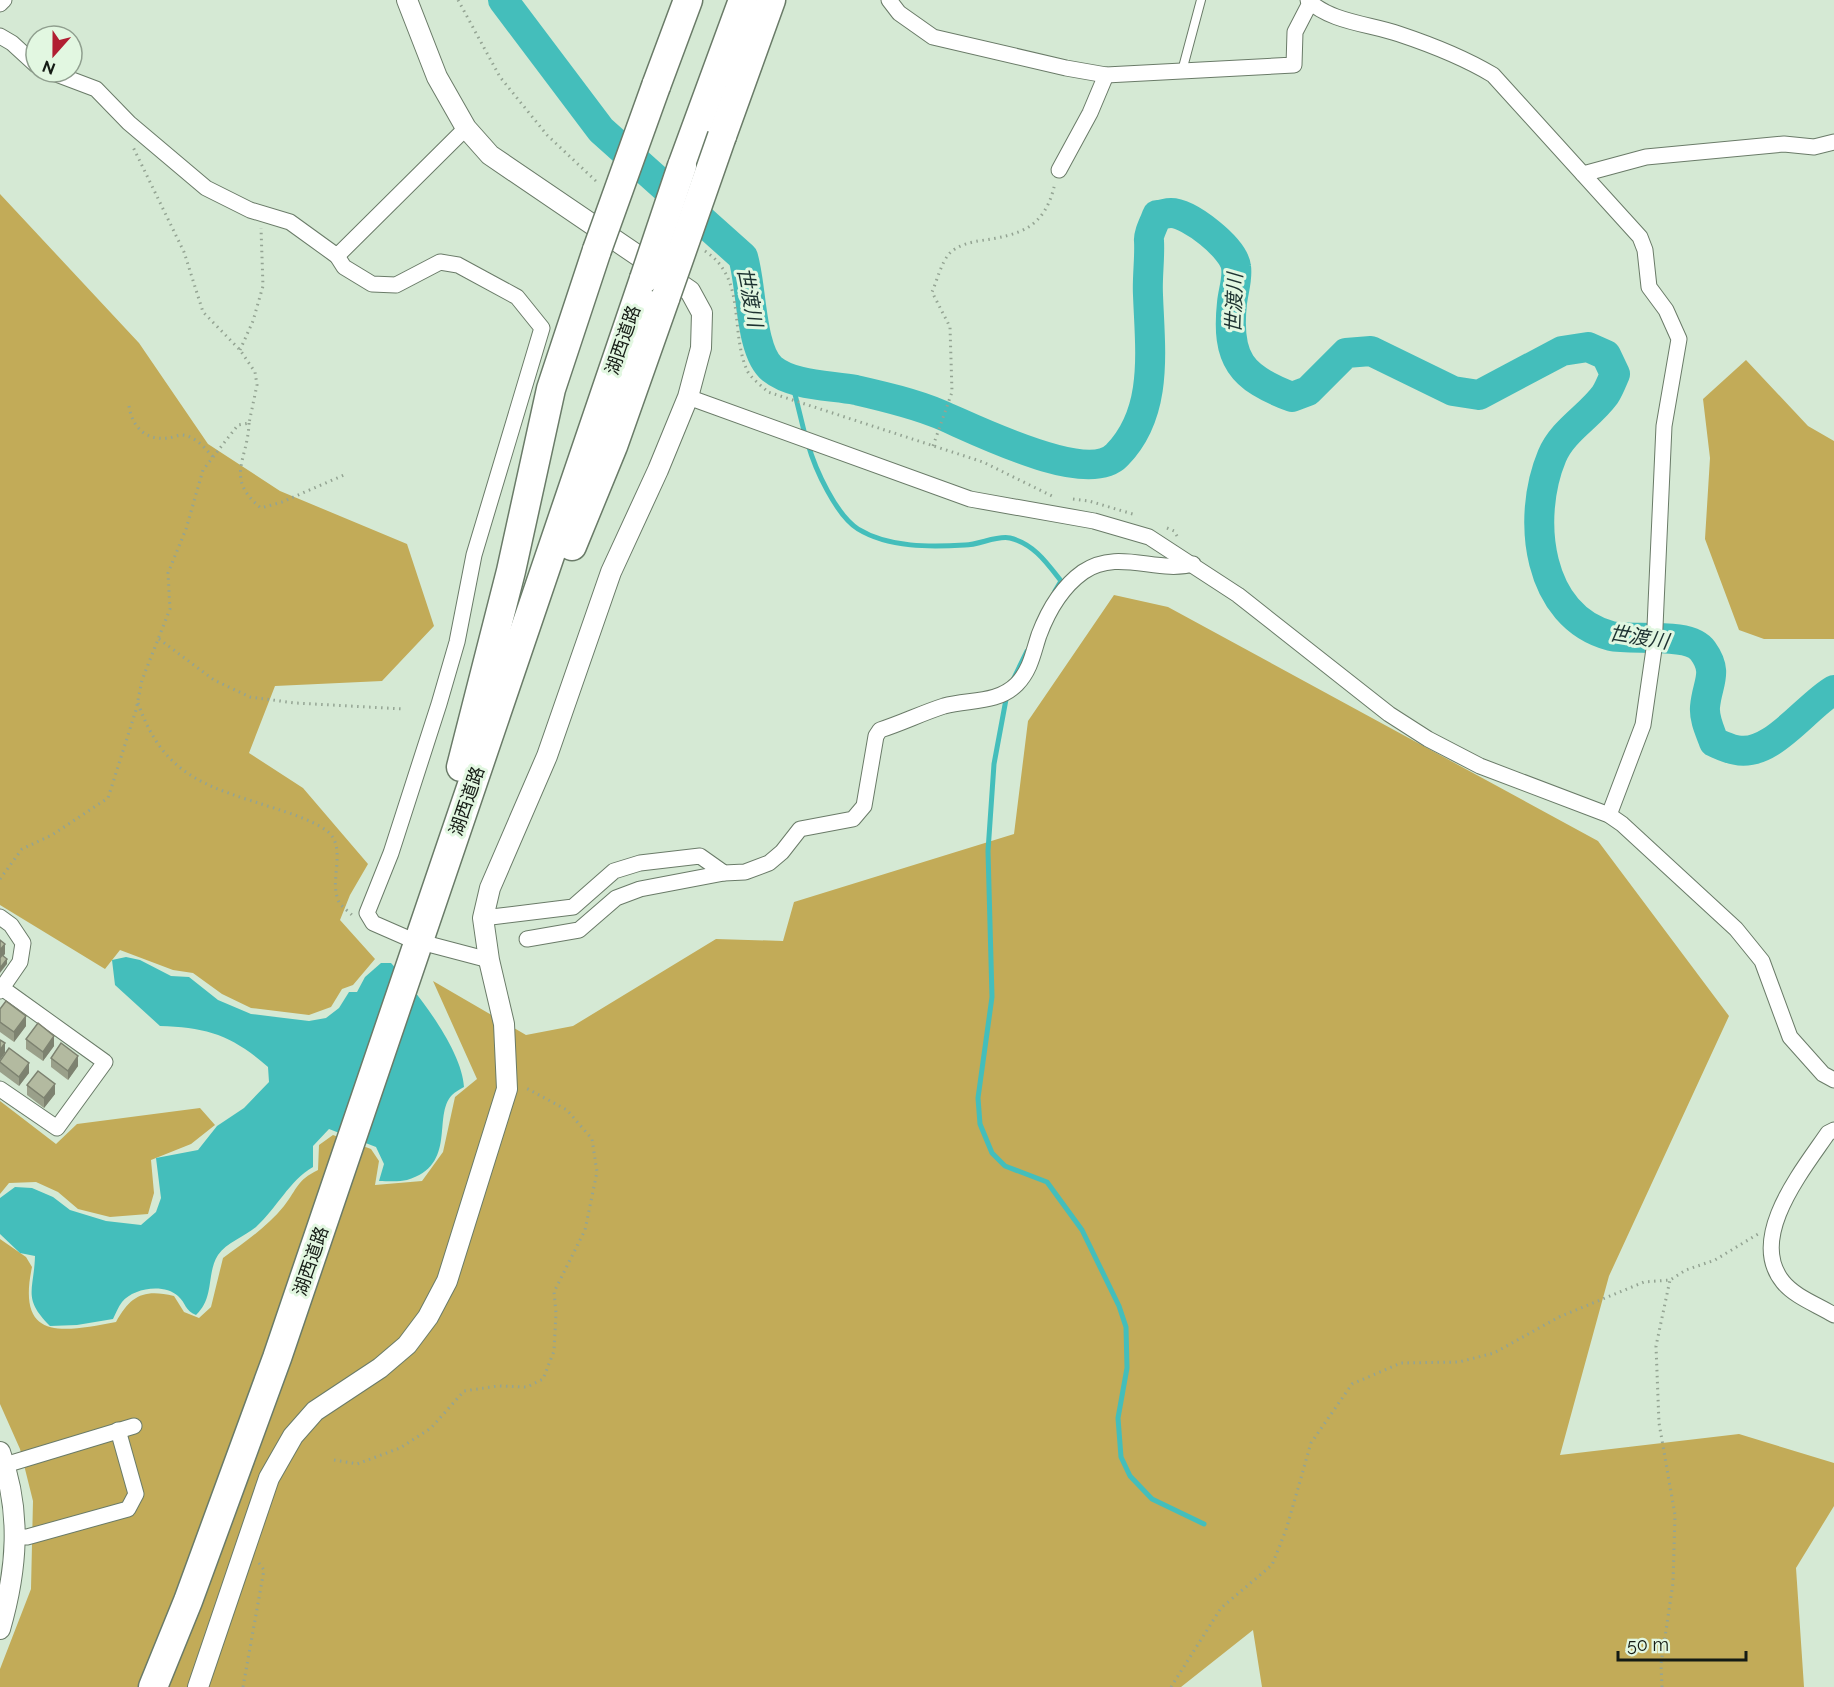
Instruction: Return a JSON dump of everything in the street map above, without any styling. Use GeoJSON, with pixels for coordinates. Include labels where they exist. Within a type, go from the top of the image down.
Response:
{"type":"FeatureCollection","features":[{"type":"Feature","properties":{"kind":"highway"},"geometry":{"type":"LineString","coordinates":[[420,937],[473,716],[511,571],[551,389],[597,250],[688,0]]}},
{"type":"Feature","properties":{"kind":"highway"},"geometry":{"type":"LineString","coordinates":[[655,288],[682,166],[743,0]]}},
{"type":"Feature","properties":{"kind":"highway"},"geometry":{"type":"LineString","coordinates":[[655,288],[722,136],[771,0]]}},
{"type":"Feature","properties":{"kind":"highway","name":"湖西道路"},"geometry":{"type":"LineString","coordinates":[[153,1687],[188,1601],[277,1358],[543,577],[573,545],[613,446],[655,288]]}},
{"type":"Feature","properties":{"kind":"highway","name":"湖西道路"},"geometry":{"type":"LineString","coordinates":[[161,1687],[188,1601]]}},
{"type":"Feature","properties":{"kind":"street"},"geometry":{"type":"LineString","coordinates":[[0,4],[4,0]]}},
{"type":"Feature","properties":{"kind":"street"},"geometry":{"type":"LineString","coordinates":[[198,1687],[269,1478],[293,1436],[315,1411],[380,1368],[407,1345],[428,1317],[447,1281],[496,1128],[507,1080],[504,1024],[489,960],[483,918],[490,888],[547,756],[611,572],[658,470],[688,397],[701,348],[702,313],[690,291],[490,155],[466,128],[438,77],[407,0]]}},
{"type":"Feature","properties":{"kind":"street"},"geometry":{"type":"LineString","coordinates":[[889,0],[899,13],[933,37],[1106,75],[1294,65],[1295,32],[1309,1],[1322,11],[1398,33],[1465,58],[1493,75],[1640,237],[1645,250],[1649,287],[1666,310],[1679,339],[1664,426],[1654,649],[1643,725],[1609,815]]}},
{"type":"Feature","properties":{"kind":"street"},"geometry":{"type":"LineString","coordinates":[[0,36],[24,54]]}},
{"type":"Feature","properties":{"kind":"street"},"geometry":{"type":"LineString","coordinates":[[1059,170],[1090,113],[1106,75]]}},
{"type":"Feature","properties":{"kind":"street"},"geometry":{"type":"LineString","coordinates":[[83,84],[96,89],[129,123],[206,188],[263,214],[290,222],[336,256],[344,267],[372,284],[396,285],[440,262],[458,265],[517,297],[542,328],[474,555],[457,642],[439,704],[391,853],[367,913],[373,923],[489,960]]}},
{"type":"Feature","properties":{"kind":"street"},"geometry":{"type":"LineString","coordinates":[[336,256],[466,128]]}},
{"type":"Feature","properties":{"kind":"street"},"geometry":{"type":"LineString","coordinates":[[1583,174],[1646,157],[1784,144],[1814,147],[1834,142]]}},
{"type":"Feature","properties":{"kind":"street"},"geometry":{"type":"LineString","coordinates":[[688,397],[970,499],[1094,521],[1149,537],[1193,564],[1389,714],[1428,739],[1480,766],[1609,815],[1622,824],[1736,929],[1762,961],[1790,1037],[1823,1074],[1834,1080]]}},
{"type":"Feature","properties":{"kind":"street"},"geometry":{"type":"LineString","coordinates":[[527,939],[579,930],[616,898],[639,889],[724,873],[746,872],[769,863],[782,852],[788,841],[800,829],[853,819],[864,807],[876,736],[880,730],[947,706],[988,700],[1015,685],[1029,668],[1040,633],[1060,593],[1084,572],[1114,561],[1140,561],[1177,568],[1193,564]]}},
{"type":"Feature","properties":{"kind":"street"},"geometry":{"type":"LineString","coordinates":[[483,918],[573,907],[614,871],[640,863],[700,856],[724,873]]}},
{"type":"Feature","properties":{"kind":"street"},"geometry":{"type":"LineString","coordinates":[[0,917],[11,926],[23,943],[20,962],[1,990],[105,1062],[57,1128],[0,1089]]}},
{"type":"Feature","properties":{"kind":"street"},"geometry":{"type":"LineString","coordinates":[[1834,1130],[1828,1134],[1801,1173],[1776,1219],[1770,1240],[1771,1264],[1792,1290],[1834,1315]]}},
{"type":"Feature","properties":{"kind":"street"},"geometry":{"type":"LineString","coordinates":[[0,1629],[10,1593],[17,1537],[2,1459],[134,1425]]}},
{"type":"Feature","properties":{"kind":"street"},"geometry":{"type":"LineString","coordinates":[[17,1537],[27,1537],[128,1509],[136,1494],[118,1430]]}},
{"type":"Feature","properties":{"kind":"lane"},"geometry":{"type":"LineString","coordinates":[[1182,71],[1201,0]]}},
{"type":"Feature","properties":{"kind":"path"},"geometry":{"type":"LineString","coordinates":[[459,0],[501,77],[547,135],[604,188]]}},
{"type":"Feature","properties":{"kind":"path"},"geometry":{"type":"LineString","coordinates":[[128,137],[184,252],[203,312],[240,350],[255,372],[257,385],[240,476],[246,496],[261,508],[282,502],[344,475]]}},
{"type":"Feature","properties":{"kind":"path"},"geometry":{"type":"LineString","coordinates":[[933,446],[952,392],[950,327],[932,292],[949,254],[965,243],[1008,237],[1034,225],[1051,203],[1059,170]]}},
{"type":"Feature","properties":{"kind":"path"},"geometry":{"type":"LineString","coordinates":[[240,350],[253,321],[263,286],[260,233],[263,214]]}},
{"type":"Feature","properties":{"kind":"path"},"geometry":{"type":"LineString","coordinates":[[701,249],[711,255],[732,282],[739,345],[747,370],[768,392],[983,462],[1057,498]]}},
{"type":"Feature","properties":{"kind":"path"},"geometry":{"type":"LineString","coordinates":[[129,406],[131,420],[142,432],[155,439],[183,435],[200,443],[213,456]]}},
{"type":"Feature","properties":{"kind":"path"},"geometry":{"type":"LineString","coordinates":[[0,879],[22,849],[52,835],[108,798],[142,680],[170,609],[168,573],[186,529],[203,470],[238,425],[249,423]]}},
{"type":"Feature","properties":{"kind":"path"},"geometry":{"type":"LineString","coordinates":[[1068,499],[1089,501],[1145,519]]}},
{"type":"Feature","properties":{"kind":"path"},"geometry":{"type":"LineString","coordinates":[[1164,527],[1174,531],[1193,564]]}},
{"type":"Feature","properties":{"kind":"path"},"geometry":{"type":"LineString","coordinates":[[159,639],[214,680],[250,697],[295,703],[403,709]]}},
{"type":"Feature","properties":{"kind":"path"},"geometry":{"type":"LineString","coordinates":[[137,702],[146,727],[180,770],[209,788],[290,813],[328,832],[335,843],[334,882],[339,902],[357,920],[373,923]]}},
{"type":"Feature","properties":{"kind":"path"},"geometry":{"type":"LineString","coordinates":[[334,1460],[357,1464],[400,1448],[431,1428],[464,1391],[498,1386],[527,1387],[543,1379],[554,1351],[555,1292],[585,1230],[597,1172],[592,1139],[567,1110],[538,1092],[507,1080]]}},
{"type":"Feature","properties":{"kind":"path"},"geometry":{"type":"LineString","coordinates":[[1172,1687],[1221,1608],[1272,1565],[1286,1530],[1311,1443],[1352,1384],[1401,1363],[1459,1362],[1494,1353],[1559,1317],[1644,1282],[1670,1280],[1745,1244],[1776,1219]]}},
{"type":"Feature","properties":{"kind":"path"},"geometry":{"type":"LineString","coordinates":[[1662,1687],[1660,1664],[1673,1583],[1676,1515],[1659,1423],[1656,1346],[1670,1280]]}},
{"type":"Feature","properties":{"kind":"path"},"geometry":{"type":"LineString","coordinates":[[243,1687],[264,1570],[245,1545]]}},
{"type":"Feature","properties":{"kind":"shaded area"},"geometry":{"type":"Polygon","coordinates":[[[0,194],[139,343],[208,444],[280,491],[407,544],[434,626],[382,681],[275,686],[249,753],[303,788],[368,864],[350,895],[340,920],[375,959],[353,985],[342,989],[331,1007],[309,1015],[251,1008],[222,994],[193,973],[173,970],[120,950],[105,969],[0,905],[0,194]]]}},
{"type":"Feature","properties":{"kind":"shaded area"},"geometry":{"type":"Polygon","coordinates":[[[1746,360],[1808,426],[1834,441],[1834,639],[1764,639],[1739,630],[1705,539],[1710,458],[1703,399],[1746,360]]]}},
{"type":"Feature","properties":{"kind":"shaded area"},"geometry":{"type":"Polygon","coordinates":[[[1114,595],[1168,607],[1598,841],[1729,1016],[1609,1276],[1560,1455],[1739,1434],[1834,1463],[1834,1506],[1796,1568],[1804,1687],[1262,1687],[1253,1630],[1181,1687],[0,1687],[0,1669],[31,1589],[33,1501],[20,1449],[0,1404],[0,1239],[26,1257],[32,1267],[29,1291],[31,1309],[38,1320],[48,1326],[62,1329],[116,1322],[133,1300],[139,1296],[154,1293],[174,1296],[184,1312],[199,1318],[211,1307],[223,1258],[270,1221],[284,1206],[301,1181],[318,1170],[319,1145],[333,1135],[371,1149],[379,1161],[375,1185],[422,1181],[443,1152],[455,1097],[477,1079],[433,981],[526,1035],[573,1026],[716,939],[783,941],[794,902],[1014,834],[1028,721],[1114,595]]]}},
{"type":"Feature","properties":{"kind":"shaded area"},"geometry":{"type":"Polygon","coordinates":[[[0,1101],[56,1144],[77,1124],[200,1108],[215,1125],[191,1144],[151,1160],[154,1193],[148,1214],[110,1217],[78,1209],[58,1192],[36,1182],[9,1183],[0,1194],[0,1101]]]}},
{"type":"Feature","properties":{"kind":"water"},"geometry":{"type":"Polygon","coordinates":[[[126,957],[140,960],[171,976],[189,977],[218,1000],[251,1014],[309,1021],[326,1018],[339,1008],[349,992],[357,992],[365,977],[381,963],[391,963],[425,1005],[447,1038],[461,1072],[464,1087],[452,1095],[446,1104],[441,1140],[433,1163],[423,1173],[407,1180],[379,1181],[384,1164],[376,1147],[329,1129],[313,1146],[313,1167],[290,1187],[256,1227],[218,1255],[214,1262],[206,1301],[196,1315],[178,1296],[165,1289],[157,1288],[133,1293],[127,1297],[113,1319],[77,1325],[50,1326],[41,1316],[33,1301],[35,1256],[20,1253],[0,1234],[0,1198],[15,1187],[32,1188],[53,1197],[70,1210],[106,1221],[141,1225],[156,1212],[161,1198],[156,1158],[198,1150],[217,1126],[244,1108],[269,1082],[268,1067],[231,1041],[192,1028],[160,1026],[115,985],[112,960],[126,957]]]}},
{"type":"Feature","properties":{"kind":"building"},"geometry":{"type":"Polygon","coordinates":[[[0,940],[5,944],[0,950],[0,940]]]}},
{"type":"Feature","properties":{"kind":"building"},"geometry":{"type":"Polygon","coordinates":[[[2,955],[7,959],[0,968],[0,958],[2,955]]]}},
{"type":"Feature","properties":{"kind":"building"},"geometry":{"type":"Polygon","coordinates":[[[6,1001],[26,1016],[14,1032],[0,1022],[0,1009],[6,1001]]]}},
{"type":"Feature","properties":{"kind":"building"},"geometry":{"type":"Polygon","coordinates":[[[38,1023],[54,1036],[43,1052],[26,1039],[38,1023]]]}},
{"type":"Feature","properties":{"kind":"building"},"geometry":{"type":"Polygon","coordinates":[[[0,1040],[5,1043],[0,1050],[0,1040]]]}},
{"type":"Feature","properties":{"kind":"building"},"geometry":{"type":"Polygon","coordinates":[[[61,1043],[78,1056],[68,1071],[51,1058],[61,1043]]]}},
{"type":"Feature","properties":{"kind":"building"},"geometry":{"type":"Polygon","coordinates":[[[9,1048],[29,1063],[19,1077],[0,1062],[9,1048]]]}},
{"type":"Feature","properties":{"kind":"building"},"geometry":{"type":"Polygon","coordinates":[[[38,1071],[55,1084],[44,1098],[27,1085],[38,1071]]]}},
{"type":"Feature","properties":{"kind":"waterway","name":"世渡川"},"geometry":{"type":"LineString","coordinates":[[503,0],[601,130],[743,257],[759,348],[772,369],[781,375],[801,382],[856,390],[908,403],[1002,442],[1056,460],[1081,464],[1102,463],[1117,455],[1140,420],[1149,380],[1149,238],[1157,215],[1171,213],[1179,215],[1210,233],[1233,259],[1236,276],[1232,303],[1232,339],[1241,364],[1260,382],[1292,397],[1308,391],[1346,353],[1371,351],[1453,391],[1479,395],[1562,351],[1588,347],[1606,355],[1615,374],[1612,382],[1599,403],[1569,431],[1557,447],[1544,481],[1540,508],[1540,535],[1544,562],[1553,587],[1567,609],[1586,625],[1611,636],[1674,639],[1696,645],[1708,659],[1711,672],[1705,707],[1708,725],[1714,742],[1731,749],[1749,750],[1775,739],[1834,690]]}},
{"type":"Feature","properties":{"kind":"waterway"},"geometry":{"type":"LineString","coordinates":[[791,378],[805,435]]}},
{"type":"Feature","properties":{"kind":"waterway"},"geometry":{"type":"LineString","coordinates":[[808,444],[821,478],[834,503],[858,529],[883,540],[924,546],[970,545],[999,538],[1010,538],[1033,549],[1045,561],[1061,581],[1055,591]]}},
{"type":"Feature","properties":{"kind":"waterway"},"geometry":{"type":"LineString","coordinates":[[1013,680],[1027,651]]}},
{"type":"Feature","properties":{"kind":"waterway"},"geometry":{"type":"LineString","coordinates":[[1007,694],[994,764],[988,851],[992,997],[978,1098],[980,1124],[992,1153],[1005,1166],[1047,1182],[1082,1230],[1119,1306],[1126,1327],[1127,1368],[1118,1418],[1121,1457],[1130,1476],[1152,1499],[1204,1524]]}}]}
